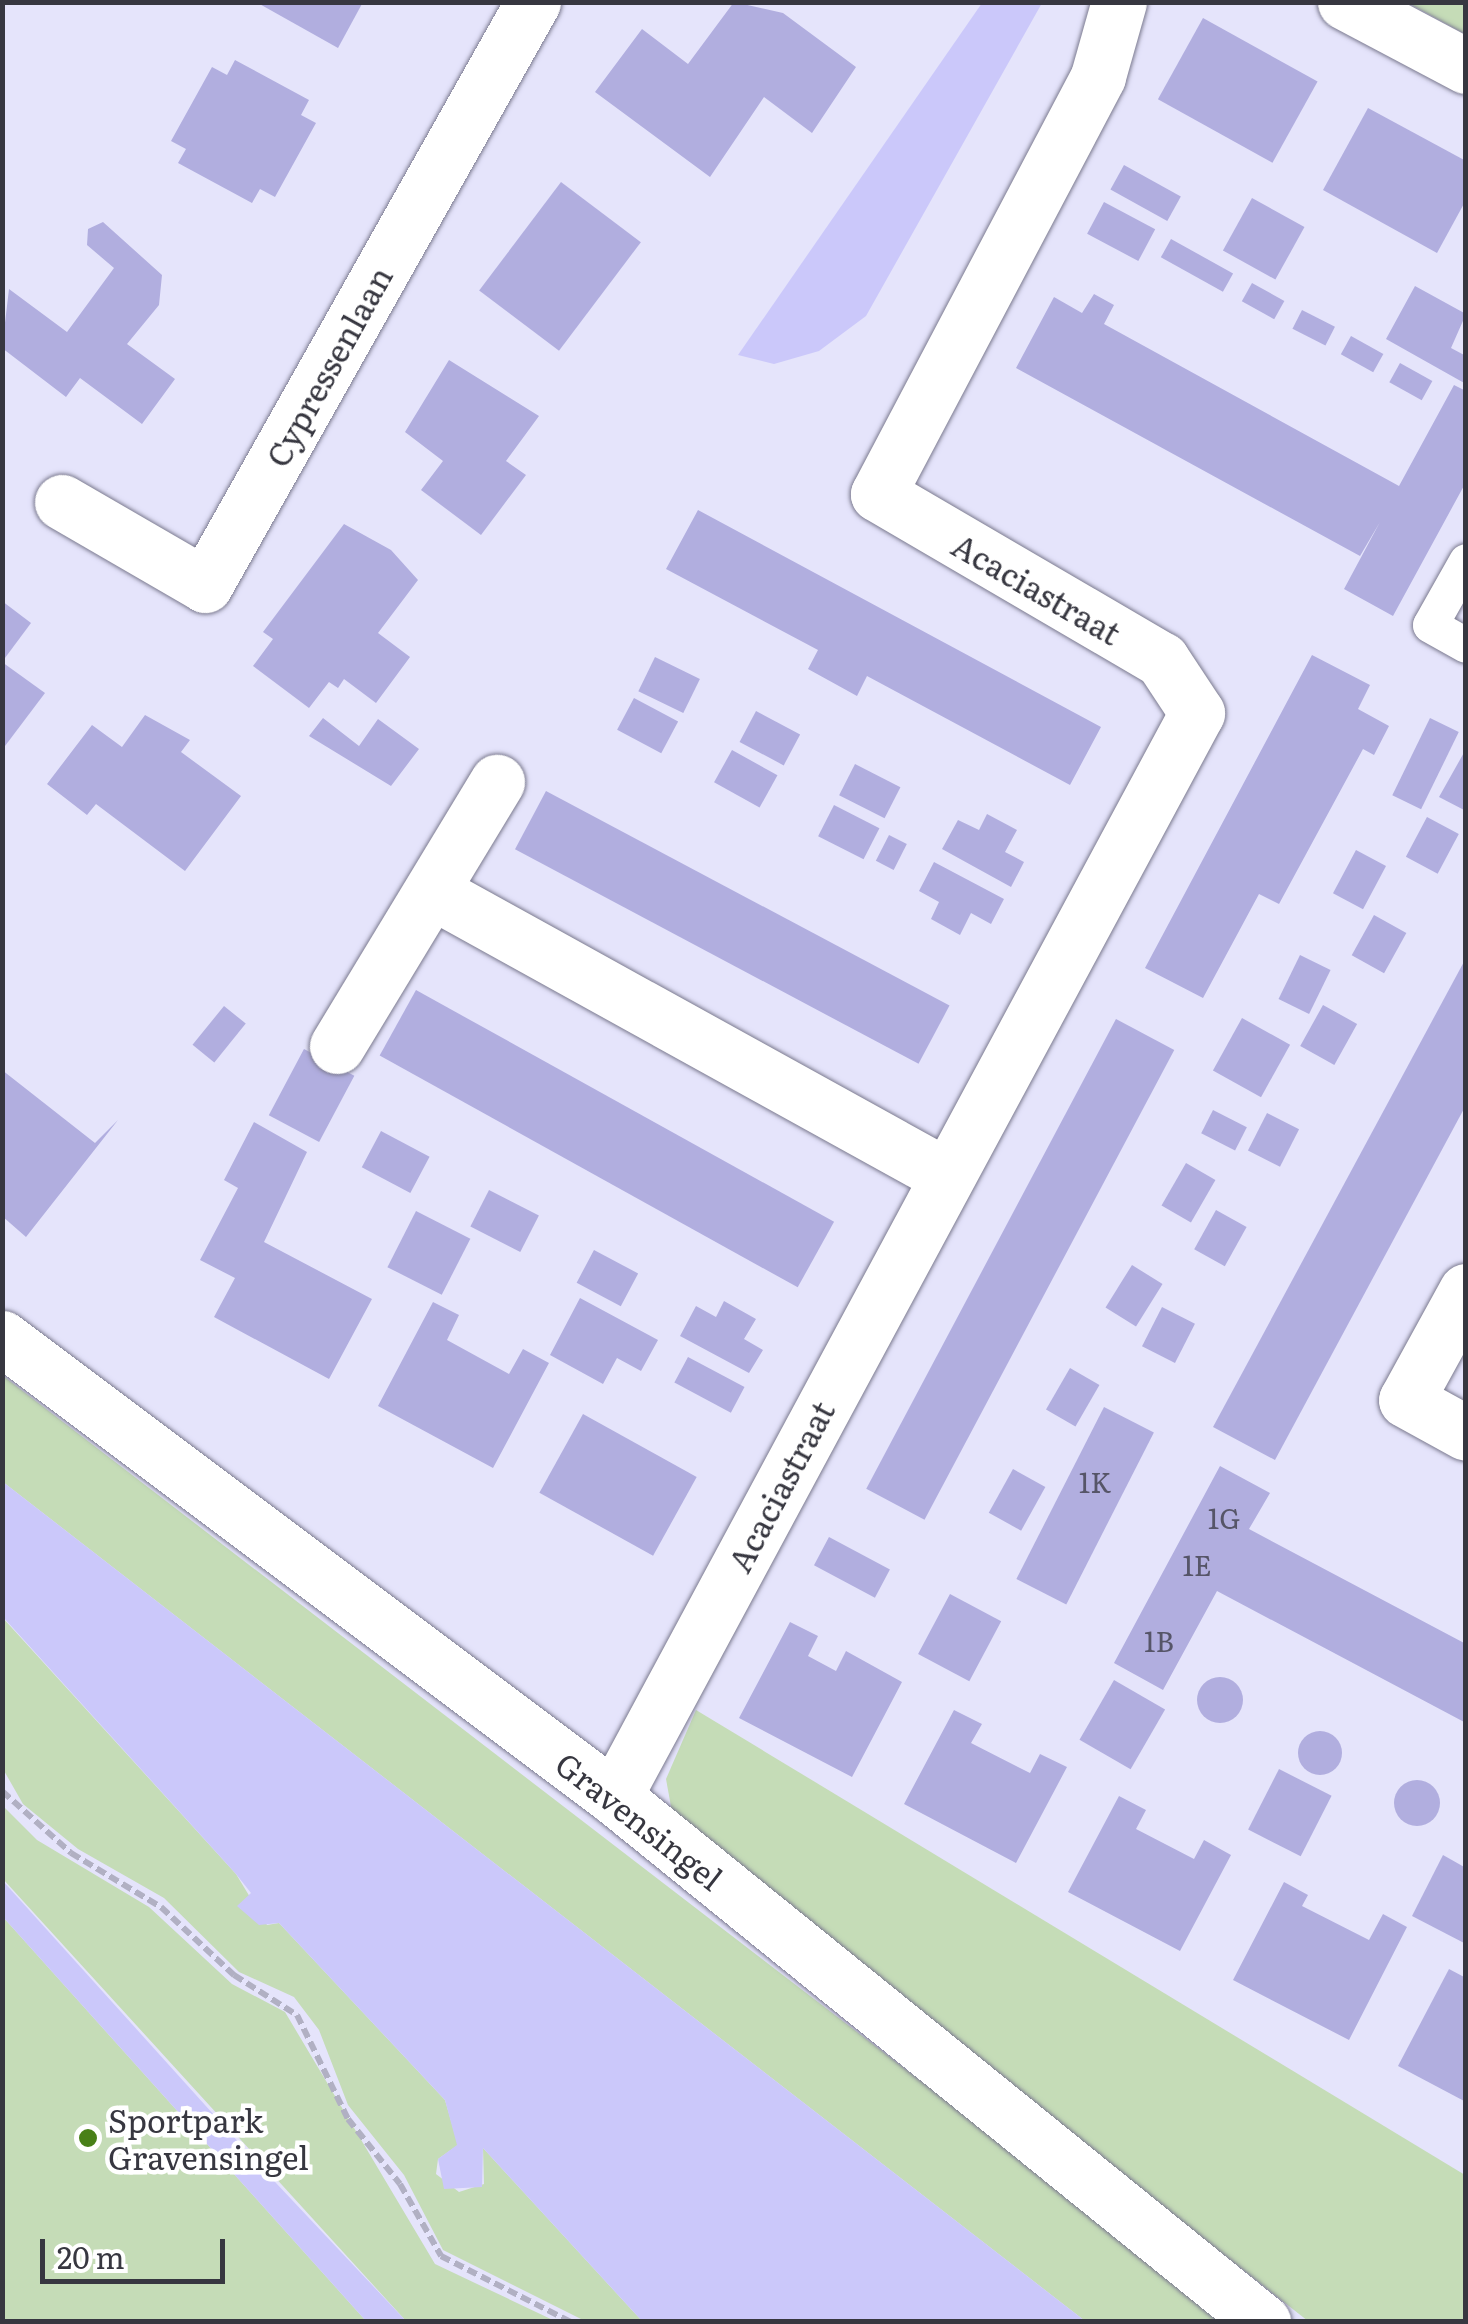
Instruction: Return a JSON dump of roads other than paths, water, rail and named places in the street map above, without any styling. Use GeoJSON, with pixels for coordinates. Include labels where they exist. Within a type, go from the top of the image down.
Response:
{"type":"FeatureCollection","features":[{"type":"Feature","properties":{"kind":"street","name":"Cypressenlaan"},"geometry":{"type":"LineString","coordinates":[[62,502],[205,585],[532,2]]}},
{"type":"Feature","properties":{"kind":"street","name":"Acaciastraat"},"geometry":{"type":"LineString","coordinates":[[614,1797],[945,1175],[1197,713],[1162,660],[878,494],[1098,76],[1118,2]]}},
{"type":"Feature","properties":{"kind":"street"},"geometry":{"type":"LineString","coordinates":[[1345,2],[1466,66]]}},
{"type":"Feature","properties":{"kind":"street"},"geometry":{"type":"LineString","coordinates":[[337,1046],[435,892],[497,782]]}},
{"type":"Feature","properties":{"kind":"street"},"geometry":{"type":"LineString","coordinates":[[435,892],[945,1175]]}},
{"type":"Feature","properties":{"kind":"street"},"geometry":{"type":"LineString","coordinates":[[1466,1291],[1406,1400],[1466,1434]]}},
{"type":"Feature","properties":{"kind":"street","name":"Gravensingel"},"geometry":{"type":"LineString","coordinates":[[2,1338],[614,1797],[1263,2322]]}},
{"type":"Feature","properties":{"kind":"lane"},"geometry":{"type":"LineString","coordinates":[[1466,561],[1430,625],[1466,645]]}},
{"type":"Feature","properties":{"kind":"water"},"geometry":{"type":"Polygon","coordinates":[[[982,3],[1042,3],[866,316],[819,351],[774,364],[738,355],[982,3]]]}},
{"type":"Feature","properties":{"kind":"water"},"geometry":{"type":"Polygon","coordinates":[[[2,1482],[1085,2321],[642,2321],[483,2148],[482,2187],[444,2189],[438,2159],[457,2145],[445,2100],[279,1923],[259,1925],[237,1906],[251,1893],[236,1874],[3,1617],[2,1482]]]}},
{"type":"Feature","properties":{"kind":"water"},"geometry":{"type":"Polygon","coordinates":[[[2,1880],[406,2321],[366,2321],[3,1917],[2,1880]]]}},
{"type":"Feature","properties":{"kind":"place","name":"Sportpark Gravensingel"},"geometry":{"type":"Point","coordinates":[88,2138]}}]}
